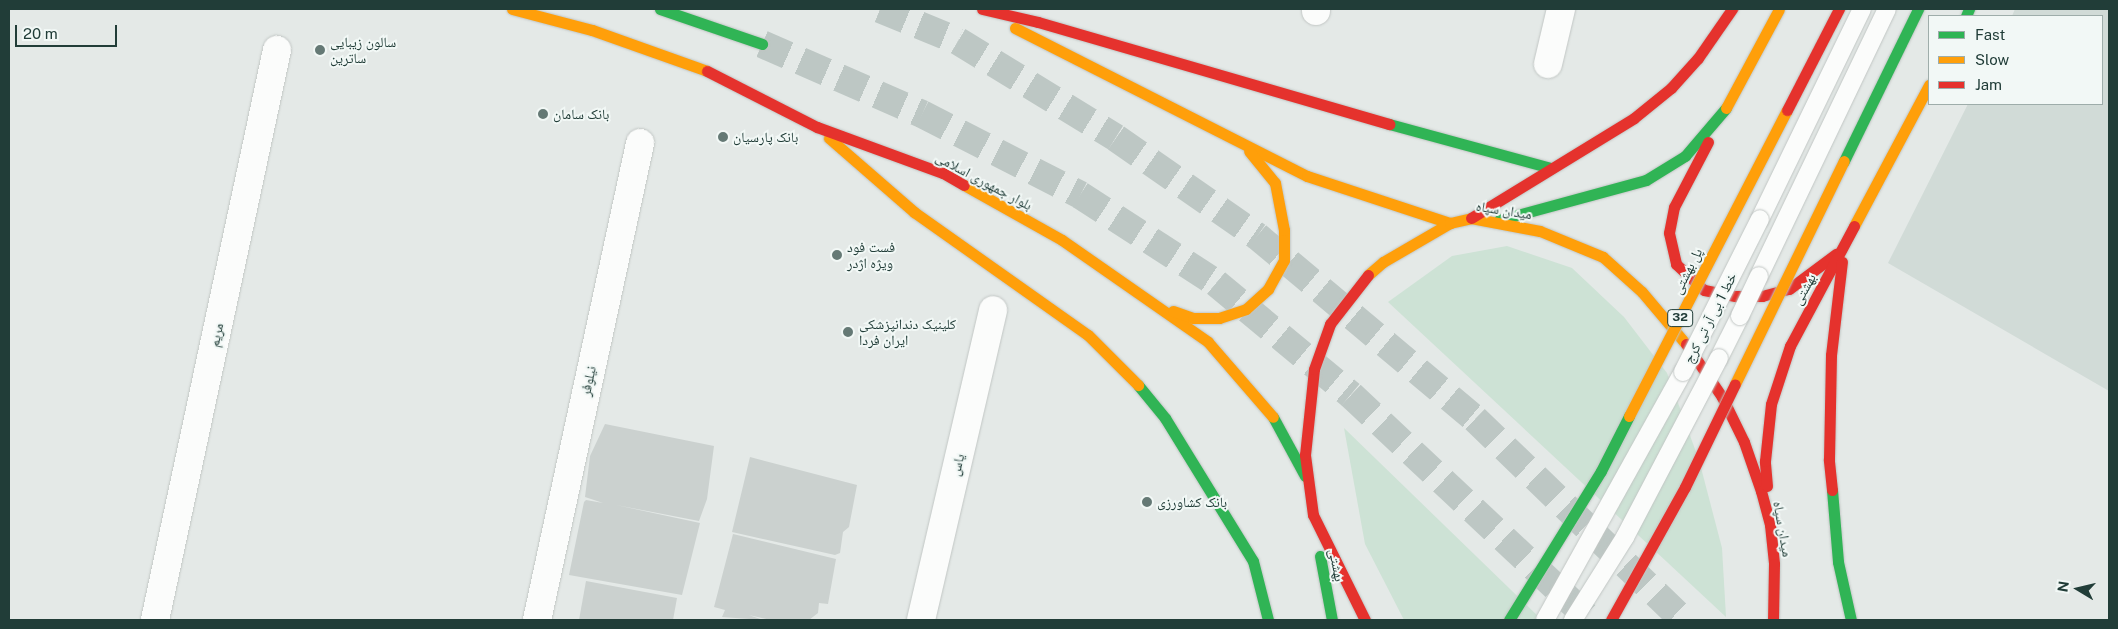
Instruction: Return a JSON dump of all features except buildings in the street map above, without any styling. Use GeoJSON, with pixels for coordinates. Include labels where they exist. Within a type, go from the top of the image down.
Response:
{"type":"FeatureCollection","features":[{"type":"Feature","properties":{"kind":"main road","name":"بلوار جمهوری اسلامی"},"geometry":{"type":"LineString","coordinates":[[512,9],[592,30],[719,75],[817,127],[943,173],[1062,240],[1158,305],[1208,342],[1272,415],[1305,478]]}},
{"type":"Feature","properties":{"kind":"main road"},"geometry":{"type":"LineString","coordinates":[[660,9],[762,44]]}},
{"type":"Feature","properties":{"kind":"main road"},"geometry":{"type":"LineString","coordinates":[[978,9],[1307,176],[1450,223]]}},
{"type":"Feature","properties":{"kind":"main road"},"geometry":{"type":"LineString","coordinates":[[982,9],[1038,22],[1378,122],[1551,168]]}},
{"type":"Feature","properties":{"kind":"main road"},"geometry":{"type":"LineString","coordinates":[[1471,218],[1634,118],[1671,88],[1698,58],[1732,9]]}},
{"type":"Feature","properties":{"kind":"main road"},"geometry":{"type":"LineString","coordinates":[[1779,9],[1674,207],[1670,233],[1676,264],[1704,290],[1736,296],[1762,296],[1789,290],[1844,249]]}},
{"type":"Feature","properties":{"kind":"main road","name":"پل بهشتی"},"geometry":{"type":"LineString","coordinates":[[1509,620],[1601,471],[1838,9]]}},
{"type":"Feature","properties":{"kind":"main road"},"geometry":{"type":"LineString","coordinates":[[1611,620],[1685,487],[1918,9]]}},
{"type":"Feature","properties":{"kind":"main road","name":"بهشتى"},"geometry":{"type":"LineString","coordinates":[[1770,525],[1765,461],[1771,404],[1790,346],[1844,249],[1928,87]]}},
{"type":"Feature","properties":{"kind":"main road"},"geometry":{"type":"LineString","coordinates":[[1496,221],[1646,180],[1684,156],[1725,110]]}},
{"type":"Feature","properties":{"kind":"main road"},"geometry":{"type":"LineString","coordinates":[[817,127],[914,212],[1088,335],[1130,376],[1165,418],[1224,508],[1253,561],[1268,620]]}},
{"type":"Feature","properties":{"kind":"main road"},"geometry":{"type":"LineString","coordinates":[[1158,305],[1192,318],[1220,318],[1246,309],[1268,289],[1284,260],[1281,207],[1275,183],[1245,146]]}},
{"type":"Feature","properties":{"kind":"main road","name":"میدان سپاه"},"geometry":{"type":"LineString","coordinates":[[1364,620],[1312,516],[1305,478],[1308,405],[1314,369],[1330,324],[1358,286],[1383,262],[1450,223],[1471,218],[1496,221],[1540,232],[1603,257],[1642,292],[1689,346],[1722,397],[1744,442],[1770,525],[1774,564],[1772,620]]}},
{"type":"Feature","properties":{"kind":"main road"},"geometry":{"type":"LineString","coordinates":[[1844,249],[1831,355],[1829,459],[1838,562],[1851,620]]}},
{"type":"Feature","properties":{"kind":"main road","name":"بهشتى"},"geometry":{"type":"LineString","coordinates":[[1312,516],[1332,620]]}},
{"type":"Feature","properties":{"kind":"main road"},"geometry":{"type":"LineString","coordinates":[[1774,564],[1787,601]]}},
{"type":"Feature","properties":{"kind":"street"},"geometry":{"type":"LineString","coordinates":[[1548,64],[1561,9]]}},
{"type":"Feature","properties":{"kind":"street","name":"مریم"},"geometry":{"type":"LineString","coordinates":[[155,620],[277,50]]}},
{"type":"Feature","properties":{"kind":"street","name":"نیلوفر"},"geometry":{"type":"LineString","coordinates":[[536,620],[640,142]]}},
{"type":"Feature","properties":{"kind":"street","name":"یاس"},"geometry":{"type":"LineString","coordinates":[[921,620],[993,310]]}},
{"type":"Feature","properties":{"kind":"lane","name":"خط 1 بی آر تی کرج"},"geometry":{"type":"LineString","coordinates":[[1544,620],[1603,520],[1671,396],[1862,9]]}},
{"type":"Feature","properties":{"kind":"lane","name":"خط 1 بی آر تی کرج"},"geometry":{"type":"LineString","coordinates":[[1573,620],[1625,537],[1759,276],[1888,9]]}},
{"type":"Feature","properties":{"kind":"shaded area"},"geometry":{"type":"Polygon","coordinates":[[[2015,9],[2109,9],[2109,391],[1888,263],[1967,105],[2103,105],[2103,15],[2012,15],[2015,9]]]}},
{"type":"Feature","properties":{"kind":"green space"},"geometry":{"type":"Polygon","coordinates":[[[1507,246],[1572,268],[1624,317],[1667,373],[1699,460],[1722,548],[1726,617],[1388,302],[1452,256],[1507,246]]]}},
{"type":"Feature","properties":{"kind":"green space"},"geometry":{"type":"Polygon","coordinates":[[[1344,428],[1542,620],[1404,620],[1365,544],[1344,428]]]}},
{"type":"Feature","properties":{"kind":"tunnel"},"geometry":{"type":"LineString","coordinates":[[880,9],[958,41],[1116,138],[1257,236],[1475,419],[1683,620]]}},
{"type":"Feature","properties":{"kind":"tunnel"},"geometry":{"type":"LineString","coordinates":[[762,44],[922,114],[1080,195],[1216,283],[1351,395],[1591,620]]}},
{"type":"Feature","properties":{"kind":"traffic: fast"},"geometry":{"type":"LineString","coordinates":[[660,9],[762,44]]}},
{"type":"Feature","properties":{"kind":"traffic: fast"},"geometry":{"type":"LineString","coordinates":[[1844,161],[1918,9]]}},
{"type":"Feature","properties":{"kind":"traffic: fast"},"geometry":{"type":"LineString","coordinates":[[1966,15],[1969,9]]}},
{"type":"Feature","properties":{"kind":"traffic: fast"},"geometry":{"type":"LineString","coordinates":[[1499,220],[1646,180],[1685,156],[1726,108]]}},
{"type":"Feature","properties":{"kind":"traffic: fast"},"geometry":{"type":"LineString","coordinates":[[1389,124],[1551,168]]}},
{"type":"Feature","properties":{"kind":"traffic: fast"},"geometry":{"type":"LineString","coordinates":[[1138,385],[1165,418],[1253,561],[1268,620]]}},
{"type":"Feature","properties":{"kind":"traffic: fast"},"geometry":{"type":"LineString","coordinates":[[1509,620],[1601,471],[1629,416]]}},
{"type":"Feature","properties":{"kind":"traffic: fast"},"geometry":{"type":"LineString","coordinates":[[1273,417],[1305,476]]}},
{"type":"Feature","properties":{"kind":"traffic: fast"},"geometry":{"type":"LineString","coordinates":[[1832,490],[1838,562],[1851,620]]}},
{"type":"Feature","properties":{"kind":"traffic: fast"},"geometry":{"type":"LineString","coordinates":[[1320,556],[1332,620]]}},
{"type":"Feature","properties":{"kind":"traffic: slow"},"geometry":{"type":"LineString","coordinates":[[512,9],[592,30],[707,71]]}},
{"type":"Feature","properties":{"kind":"traffic: slow"},"geometry":{"type":"LineString","coordinates":[[1726,108],[1779,9]]}},
{"type":"Feature","properties":{"kind":"traffic: slow"},"geometry":{"type":"LineString","coordinates":[[1015,28],[1307,176],[1450,223]]}},
{"type":"Feature","properties":{"kind":"traffic: slow"},"geometry":{"type":"LineString","coordinates":[[1854,226],[1928,87]]}},
{"type":"Feature","properties":{"kind":"traffic: slow"},"geometry":{"type":"LineString","coordinates":[[1629,416],[1787,110]]}},
{"type":"Feature","properties":{"kind":"traffic: slow"},"geometry":{"type":"LineString","coordinates":[[829,138],[914,212],[1088,335],[1138,385]]}},
{"type":"Feature","properties":{"kind":"traffic: slow"},"geometry":{"type":"LineString","coordinates":[[1173,311],[1193,318],[1219,318],[1246,309],[1268,289],[1284,260],[1284,230],[1275,183],[1249,151]]}},
{"type":"Feature","properties":{"kind":"traffic: slow"},"geometry":{"type":"LineString","coordinates":[[1735,384],[1844,161]]}},
{"type":"Feature","properties":{"kind":"traffic: slow"},"geometry":{"type":"LineString","coordinates":[[964,185],[1062,240],[1208,342],[1273,417]]}},
{"type":"Feature","properties":{"kind":"traffic: slow"},"geometry":{"type":"LineString","coordinates":[[1368,275],[1383,262],[1450,223],[1471,218],[1540,231],[1603,257],[1642,292],[1686,344]]}},
{"type":"Feature","properties":{"kind":"traffic: jam"},"geometry":{"type":"LineString","coordinates":[[982,9],[1038,22],[1389,124]]}},
{"type":"Feature","properties":{"kind":"traffic: jam"},"geometry":{"type":"LineString","coordinates":[[1471,218],[1634,118],[1671,88],[1698,58],[1732,9]]}},
{"type":"Feature","properties":{"kind":"traffic: jam"},"geometry":{"type":"LineString","coordinates":[[1787,110],[1839,9]]}},
{"type":"Feature","properties":{"kind":"traffic: jam"},"geometry":{"type":"LineString","coordinates":[[707,71],[817,127],[943,173],[964,185]]}},
{"type":"Feature","properties":{"kind":"traffic: jam"},"geometry":{"type":"LineString","coordinates":[[1708,142],[1674,207],[1669,233],[1676,264],[1704,290],[1736,296],[1762,296],[1789,289],[1836,254]]}},
{"type":"Feature","properties":{"kind":"traffic: jam"},"geometry":{"type":"LineString","coordinates":[[1767,486],[1765,461],[1771,404],[1790,346],[1854,226]]}},
{"type":"Feature","properties":{"kind":"traffic: jam"},"geometry":{"type":"LineString","coordinates":[[1832,490],[1829,459],[1831,355],[1842,262]]}},
{"type":"Feature","properties":{"kind":"traffic: jam"},"geometry":{"type":"LineString","coordinates":[[1365,620],[1313,515],[1305,455],[1314,369],[1330,324],[1368,275]]}},
{"type":"Feature","properties":{"kind":"traffic: jam"},"geometry":{"type":"LineString","coordinates":[[1686,344],[1722,397],[1744,442],[1761,491],[1770,525],[1774,564],[1773,620]]}},
{"type":"Feature","properties":{"kind":"traffic: jam"},"geometry":{"type":"LineString","coordinates":[[1611,620],[1685,487],[1735,384]]}},
{"type":"Feature","properties":{"kind":"place","name":"سالون زیبایی ساترین"},"geometry":{"type":"Point","coordinates":[320,50]}},
{"type":"Feature","properties":{"kind":"place","name":"بانک سامان"},"geometry":{"type":"Point","coordinates":[543,114]}},
{"type":"Feature","properties":{"kind":"place","name":"بانک پارسیان"},"geometry":{"type":"Point","coordinates":[723,137]}},
{"type":"Feature","properties":{"kind":"place","name":"فست فود ویژه اژدر"},"geometry":{"type":"Point","coordinates":[837,255]}},
{"type":"Feature","properties":{"kind":"place","name":"کلینیک دندانپزشکی ایران فردا"},"geometry":{"type":"Point","coordinates":[848,332]}},
{"type":"Feature","properties":{"kind":"place","name":"بانک کشاورزی"},"geometry":{"type":"Point","coordinates":[1147,502]}}]}
